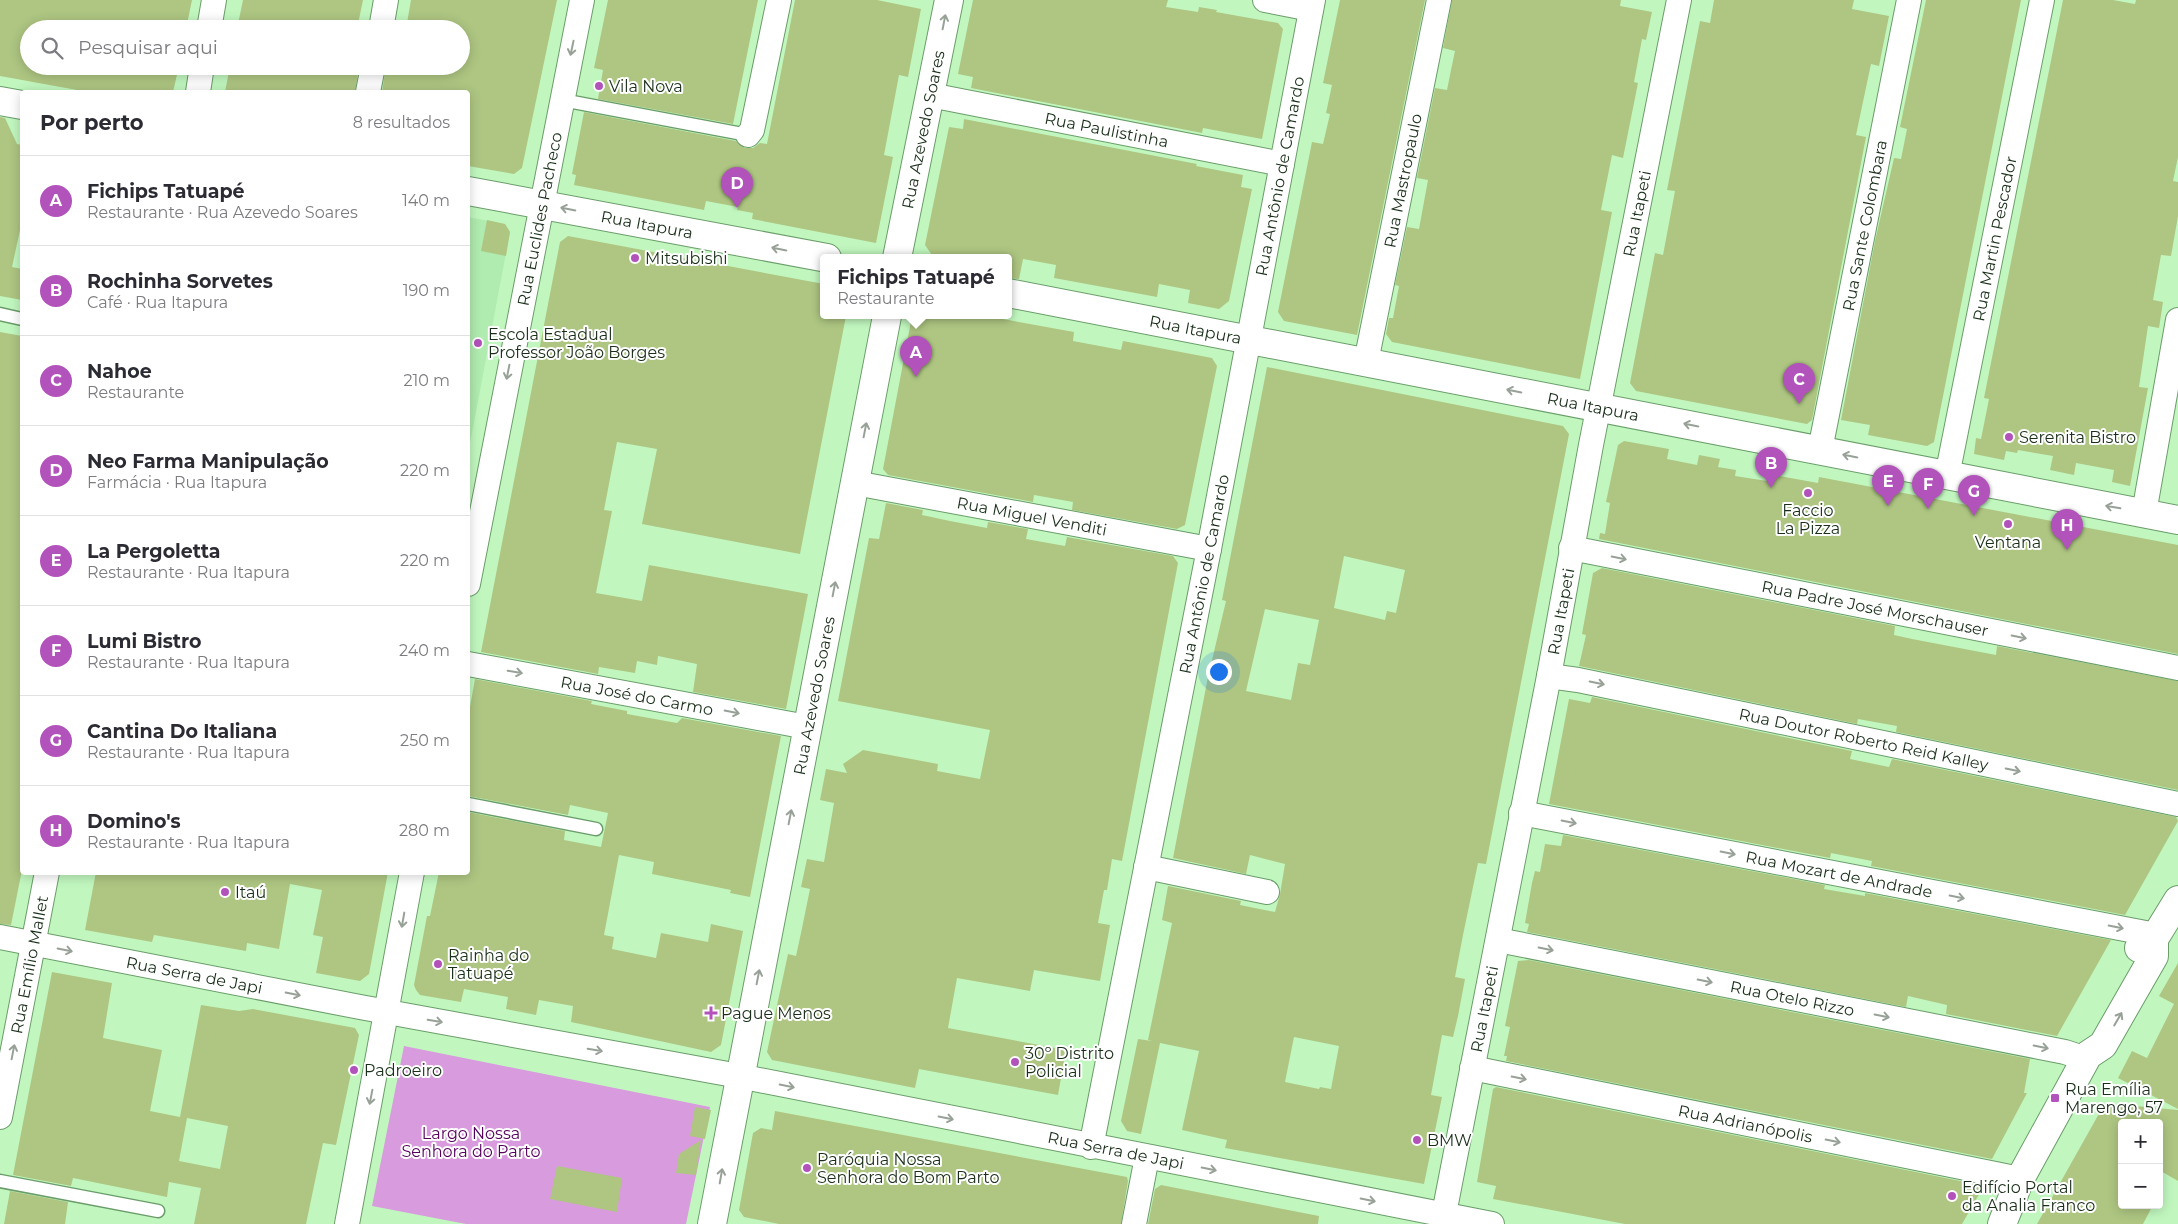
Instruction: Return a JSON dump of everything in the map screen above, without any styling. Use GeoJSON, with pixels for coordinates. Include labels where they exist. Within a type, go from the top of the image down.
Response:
{"type":"FeatureCollection","features":[{"type":"Feature","properties":{"kind":"street"},"geometry":{"type":"LineString","coordinates":[[211,20],[214,0]]}},
{"type":"Feature","properties":{"kind":"street"},"geometry":{"type":"LineString","coordinates":[[382,20],[386,0]]}},
{"type":"Feature","properties":{"kind":"street","name":"Rua Euclides Pacheco"},"geometry":{"type":"LineString","coordinates":[[470,573],[540,204],[582,0]]}},
{"type":"Feature","properties":{"kind":"street"},"geometry":{"type":"LineString","coordinates":[[748,135],[752,130],[779,0]]}},
{"type":"Feature","properties":{"kind":"street","name":"Rua Azevedo Soares"},"geometry":{"type":"LineString","coordinates":[[899,254],[949,0]]}},
{"type":"Feature","properties":{"kind":"street"},"geometry":{"type":"LineString","coordinates":[[1265,0],[1312,4]]}},
{"type":"Feature","properties":{"kind":"street","name":"Rua Mastropaulo"},"geometry":{"type":"LineString","coordinates":[[1366,362],[1439,0]]}},
{"type":"Feature","properties":{"kind":"street","name":"Rua Itapeti"},"geometry":{"type":"LineString","coordinates":[[1442,1219],[1549,676],[1598,407],[1679,0]]}},
{"type":"Feature","properties":{"kind":"street","name":"Rua Sante Colombara"},"geometry":{"type":"LineString","coordinates":[[1820,450],[1909,0]]}},
{"type":"Feature","properties":{"kind":"street","name":"Rua Martin Pescador"},"geometry":{"type":"LineString","coordinates":[[1947,476],[2042,0]]}},
{"type":"Feature","properties":{"kind":"street","name":"Rua Antônio de Camardo"},"geometry":{"type":"LineString","coordinates":[[1091,1147],[1312,4]]}},
{"type":"Feature","properties":{"kind":"street"},"geometry":{"type":"LineString","coordinates":[[198,90],[201,75]]}},
{"type":"Feature","properties":{"kind":"street"},"geometry":{"type":"LineString","coordinates":[[368,90],[371,75]]}},
{"type":"Feature","properties":{"kind":"street","name":"Rua Paulistinha"},"geometry":{"type":"LineString","coordinates":[[930,95],[1282,164]]}},
{"type":"Feature","properties":{"kind":"street"},"geometry":{"type":"LineString","coordinates":[[0,101],[20,105]]}},
{"type":"Feature","properties":{"kind":"street","name":"Rua Itapura"},"geometry":{"type":"LineString","coordinates":[[470,191],[820,257]]}},
{"type":"Feature","properties":{"kind":"street","name":"Rua Itapura"},"geometry":{"type":"LineString","coordinates":[[1012,294],[2178,520]]}},
{"type":"Feature","properties":{"kind":"street","name":"Rua Azevedo Soares"},"geometry":{"type":"LineString","coordinates":[[739,1076],[886,319]]}},
{"type":"Feature","properties":{"kind":"street"},"geometry":{"type":"LineString","coordinates":[[2144,513],[2178,320]]}},
{"type":"Feature","properties":{"kind":"street","name":"Rua Miguel Venditi"},"geometry":{"type":"LineString","coordinates":[[855,483],[1208,549]]}},
{"type":"Feature","properties":{"kind":"street","name":"Rua Padre José Morschauser"},"geometry":{"type":"LineString","coordinates":[[1571,548],[2178,668]]}},
{"type":"Feature","properties":{"kind":"street","name":"Rua José do Carmo"},"geometry":{"type":"LineString","coordinates":[[470,664],[807,727]]}},
{"type":"Feature","properties":{"kind":"street","name":"Rua Doutor Roberto Reid Kalley"},"geometry":{"type":"LineString","coordinates":[[1549,676],[1578,680],[2178,804]]}},
{"type":"Feature","properties":{"kind":"street","name":"Rua Mozart de Andrade"},"geometry":{"type":"LineString","coordinates":[[1521,813],[2155,937]]}},
{"type":"Feature","properties":{"kind":"street"},"geometry":{"type":"LineString","coordinates":[[1146,867],[1267,892]]}},
{"type":"Feature","properties":{"kind":"street","name":"Rua Emílio Mallet"},"geometry":{"type":"LineString","coordinates":[[0,1117],[46,875]]}},
{"type":"Feature","properties":{"kind":"street"},"geometry":{"type":"LineString","coordinates":[[347,1224],[411,875]]}},
{"type":"Feature","properties":{"kind":"street"},"geometry":{"type":"LineString","coordinates":[[2002,1224],[2020,1179],[2087,1057],[2088,1037],[2092,1029],[2138,948],[2155,937],[2178,900]]}},
{"type":"Feature","properties":{"kind":"street","name":"Rua Serra de Japi"},"geometry":{"type":"LineString","coordinates":[[0,937],[387,1012]]}},
{"type":"Feature","properties":{"kind":"street","name":"Rua Otelo Rizzo"},"geometry":{"type":"LineString","coordinates":[[1498,940],[2087,1057]]}},
{"type":"Feature","properties":{"kind":"street"},"geometry":{"type":"LineString","coordinates":[[387,1012],[739,1076],[715,1223]]}},
{"type":"Feature","properties":{"kind":"street","name":"Rua Adrianópolis"},"geometry":{"type":"LineString","coordinates":[[1472,1068],[2020,1179]]}},
{"type":"Feature","properties":{"kind":"street","name":"Rua Serra de Japi"},"geometry":{"type":"LineString","coordinates":[[739,1076],[1147,1157],[1442,1219],[1492,1224]]}},
{"type":"Feature","properties":{"kind":"street"},"geometry":{"type":"LineString","coordinates":[[1134,1224],[1147,1157]]}},
{"type":"Feature","properties":{"kind":"lane"},"geometry":{"type":"LineString","coordinates":[[562,100],[748,135]]}},
{"type":"Feature","properties":{"kind":"lane"},"geometry":{"type":"LineString","coordinates":[[0,314],[20,319]]}},
{"type":"Feature","properties":{"kind":"lane"},"geometry":{"type":"LineString","coordinates":[[470,804],[596,830]]}},
{"type":"Feature","properties":{"kind":"lane"},"geometry":{"type":"LineString","coordinates":[[0,1181],[158,1211]]}},
{"type":"Feature","properties":{"kind":"shaded area","name":"Escola Estadual Professor João Borges"},"geometry":{"type":"Polygon","coordinates":[[[470,217],[505,224],[510,232],[470,443],[470,217]]]}},
{"type":"Feature","properties":{"kind":"green space","name":"Largo Nossa Senhora do Parto"},"geometry":{"type":"Polygon","coordinates":[[[404,1046],[710,1107],[686,1224],[466,1224],[372,1206],[404,1046]]]}},
{"type":"Feature","properties":{"kind":"building"},"geometry":{"type":"Polygon","coordinates":[[[0,0],[192,0],[188,20],[20,20],[20,75],[177,75],[173,90],[77,90],[0,76],[0,0]]]}},
{"type":"Feature","properties":{"kind":"building"},"geometry":{"type":"Polygon","coordinates":[[[243,0],[363,0],[359,20],[239,20],[243,0]]]}},
{"type":"Feature","properties":{"kind":"building"},"geometry":{"type":"Polygon","coordinates":[[[411,0],[557,0],[522,168],[514,174],[470,166],[470,90],[382,90],[385,75],[470,75],[470,20],[408,20],[411,0]]]}},
{"type":"Feature","properties":{"kind":"building"},"geometry":{"type":"Polygon","coordinates":[[[608,0],[758,0],[733,124],[598,99],[603,70],[594,68],[608,0]]]}},
{"type":"Feature","properties":{"kind":"building"},"geometry":{"type":"Polygon","coordinates":[[[795,0],[877,0],[921,9],[908,77],[899,75],[884,155],[893,157],[876,243],[752,219],[753,213],[737,210],[738,207],[706,201],[704,210],[574,185],[576,175],[572,174],[584,112],[736,141],[745,148],[753,148],[760,143],[767,144],[795,0]]]}},
{"type":"Feature","properties":{"kind":"building"},"geometry":{"type":"Polygon","coordinates":[[[973,0],[1168,0],[1166,7],[1198,12],[1199,7],[1217,10],[1216,12],[1278,23],[1283,29],[1262,139],[1203,128],[1202,133],[971,88],[973,77],[958,74],[973,0]]]}},
{"type":"Feature","properties":{"kind":"building"},"geometry":{"type":"Polygon","coordinates":[[[1340,0],[1425,0],[1357,335],[1284,321],[1278,312],[1312,142],[1323,144],[1330,114],[1326,113],[1332,85],[1323,83],[1340,0]]]}},
{"type":"Feature","properties":{"kind":"building"},"geometry":{"type":"Polygon","coordinates":[[[1452,0],[1621,0],[1620,6],[1652,12],[1646,40],[1642,39],[1634,82],[1638,83],[1623,158],[1612,155],[1601,210],[1612,212],[1580,379],[1392,342],[1386,334],[1389,318],[1393,318],[1399,286],[1395,285],[1407,227],[1419,229],[1428,180],[1417,178],[1435,88],[1447,90],[1455,51],[1443,48],[1452,0]]]}},
{"type":"Feature","properties":{"kind":"building"},"geometry":{"type":"Polygon","coordinates":[[[1714,0],[1854,0],[1852,9],[1889,16],[1879,66],[1871,64],[1856,135],[1866,137],[1812,420],[1807,424],[1636,391],[1630,383],[1655,253],[1663,255],[1675,191],[1667,190],[1700,21],[1710,23],[1714,0]]]}},
{"type":"Feature","properties":{"kind":"building"},"geometry":{"type":"Polygon","coordinates":[[[1926,0],[2021,0],[1934,442],[1927,446],[1868,435],[1870,425],[1841,420],[1875,241],[1894,158],[1901,159],[1907,129],[1900,127],[1926,0]]]}},
{"type":"Feature","properties":{"kind":"building"},"geometry":{"type":"Polygon","coordinates":[[[2063,0],[2113,0],[2135,4],[2136,0],[2178,0],[2178,157],[2173,181],[2178,182],[2178,216],[2171,256],[2161,255],[2153,300],[2163,302],[2159,328],[2148,326],[2139,387],[2148,388],[2130,486],[2112,482],[2114,470],[2076,463],[2074,475],[2050,470],[2053,456],[2018,450],[2017,453],[2006,451],[2004,460],[1974,454],[1976,438],[1981,439],[1989,399],[1984,398],[2063,0]]]}},
{"type":"Feature","properties":{"kind":"building"},"geometry":{"type":"Polygon","coordinates":[[[228,75],[358,75],[355,90],[225,90],[228,75]]]}},
{"type":"Feature","properties":{"kind":"building"},"geometry":{"type":"Polygon","coordinates":[[[0,117],[5,118],[17,144],[20,145],[20,230],[12,267],[20,269],[20,300],[0,296],[0,117]]]}},
{"type":"Feature","properties":{"kind":"building"},"geometry":{"type":"Polygon","coordinates":[[[964,119],[1197,164],[1196,166],[1243,175],[1241,187],[1252,189],[1229,301],[1219,309],[1188,303],[1190,290],[1159,284],[1157,297],[1054,278],[1056,265],[1023,259],[1019,279],[1012,278],[1012,254],[931,254],[925,245],[949,127],[963,129],[964,119]]]}},
{"type":"Feature","properties":{"kind":"building"},"geometry":{"type":"Polygon","coordinates":[[[487,220],[505,224],[510,232],[506,256],[481,251],[487,220]]]}},
{"type":"Feature","properties":{"kind":"building"},"geometry":{"type":"Polygon","coordinates":[[[568,236],[820,283],[820,319],[845,319],[800,554],[642,524],[657,449],[617,442],[604,510],[612,511],[596,593],[642,601],[649,565],[808,594],[786,709],[693,692],[697,664],[658,656],[657,665],[637,661],[635,673],[599,667],[598,674],[481,652],[560,242],[568,236]]]}},
{"type":"Feature","properties":{"kind":"building"},"geometry":{"type":"Polygon","coordinates":[[[911,319],[1002,319],[1074,332],[1073,341],[1121,350],[1123,341],[1212,358],[1217,366],[1185,525],[1177,529],[1072,510],[1073,502],[1034,495],[1033,502],[888,475],[883,469],[911,319]]]}},
{"type":"Feature","properties":{"kind":"building"},"geometry":{"type":"Polygon","coordinates":[[[0,332],[20,336],[21,875],[11,925],[0,924],[0,332]]]}},
{"type":"Feature","properties":{"kind":"building"},"geometry":{"type":"Polygon","coordinates":[[[1267,367],[1563,426],[1569,434],[1486,864],[1478,863],[1463,935],[1455,977],[1465,979],[1458,1016],[1453,1037],[1442,1035],[1431,1095],[1442,1097],[1424,1184],[1225,1148],[1227,1140],[1182,1130],[1199,1051],[1160,1043],[1141,1134],[1127,1131],[1121,1121],[1138,1039],[1152,1041],[1148,1040],[1172,923],[1162,920],[1168,886],[1241,901],[1240,905],[1275,912],[1280,894],[1285,864],[1250,855],[1246,874],[1173,858],[1208,677],[1226,601],[1222,600],[1267,367]],[[1344,556],[1334,608],[1385,620],[1387,611],[1396,613],[1405,570],[1344,556]],[[1265,609],[1246,691],[1291,700],[1298,663],[1310,665],[1319,620],[1265,609]],[[1294,1037],[1285,1082],[1319,1089],[1320,1087],[1331,1089],[1339,1046],[1294,1037]]]}},
{"type":"Feature","properties":{"kind":"building"},"geometry":{"type":"Polygon","coordinates":[[[1624,441],[1669,449],[1667,459],[1697,465],[1699,455],[1720,459],[1718,467],[1736,470],[1735,476],[1767,481],[1768,474],[1818,483],[1819,477],[2178,545],[2178,654],[1599,539],[1600,533],[1605,534],[1610,503],[1606,502],[1618,445],[1624,441]]]}},
{"type":"Feature","properties":{"kind":"building"},"geometry":{"type":"Polygon","coordinates":[[[886,503],[923,510],[922,515],[987,528],[988,522],[1028,529],[1026,539],[1065,546],[1067,537],[1173,556],[1178,563],[1122,861],[1112,859],[1107,890],[1104,890],[1098,923],[1110,925],[1100,981],[1034,970],[1030,991],[957,978],[948,1028],[1066,1050],[1058,1095],[919,1069],[915,1088],[772,1060],[767,1052],[788,954],[796,956],[801,933],[810,889],[801,887],[807,859],[824,862],[834,803],[820,800],[826,769],[847,773],[843,764],[863,750],[938,764],[937,771],[980,779],[990,730],[838,701],[869,538],[879,539],[886,503]]]}},
{"type":"Feature","properties":{"kind":"building"},"geometry":{"type":"Polygon","coordinates":[[[1602,568],[1895,626],[1894,635],[1912,639],[1996,655],[1997,646],[2178,681],[2178,790],[1896,732],[1897,726],[1858,719],[1857,724],[1579,666],[1586,635],[1582,634],[1593,573],[1602,568]]]}},
{"type":"Feature","properties":{"kind":"building"},"geometry":{"type":"Polygon","coordinates":[[[475,679],[592,701],[591,704],[627,711],[627,714],[677,723],[682,718],[781,736],[750,897],[730,893],[731,890],[652,874],[654,862],[619,855],[604,935],[614,937],[612,949],[656,958],[661,933],[708,942],[711,924],[743,931],[721,1045],[711,1052],[571,1022],[573,1006],[539,1000],[536,1015],[506,1009],[508,997],[464,989],[461,1002],[420,995],[416,990],[414,985],[427,916],[430,916],[438,875],[470,875],[470,812],[565,831],[564,840],[601,847],[608,813],[570,805],[568,815],[470,796],[470,707],[475,679]]]}},
{"type":"Feature","properties":{"kind":"building"},"geometry":{"type":"Polygon","coordinates":[[[1592,697],[1852,751],[1850,759],[1889,767],[1892,759],[2176,817],[2178,821],[2125,915],[1871,866],[1872,861],[1831,853],[1830,858],[1549,804],[1569,699],[1590,703],[1592,697]]]}},
{"type":"Feature","properties":{"kind":"building"},"geometry":{"type":"Polygon","coordinates":[[[1563,835],[1825,885],[1824,889],[1865,896],[1865,893],[2111,940],[2057,1036],[1946,1014],[1947,1005],[1908,996],[1906,1007],[1527,932],[1529,924],[1525,923],[1532,883],[1535,871],[1540,872],[1545,844],[1561,846],[1563,835]]]}},
{"type":"Feature","properties":{"kind":"building"},"geometry":{"type":"Polygon","coordinates":[[[95,875],[387,875],[369,974],[360,981],[316,973],[323,937],[313,935],[322,890],[290,884],[279,949],[247,943],[246,951],[154,935],[152,942],[85,930],[95,875]]]}},
{"type":"Feature","properties":{"kind":"building"},"geometry":{"type":"Polygon","coordinates":[[[1529,960],[2030,1059],[2024,1093],[2027,1093],[1992,1159],[1506,1061],[1507,1056],[1504,1056],[1510,1027],[1505,1026],[1518,961],[1529,960]]]}},
{"type":"Feature","properties":{"kind":"building"},"geometry":{"type":"Polygon","coordinates":[[[2178,963],[2178,1109],[2118,1078],[2132,1051],[2147,1058],[2174,1004],[2159,996],[2178,963]]]}},
{"type":"Feature","properties":{"kind":"building"},"geometry":{"type":"Polygon","coordinates":[[[52,972],[112,983],[103,1038],[162,1050],[150,1111],[180,1117],[201,1005],[239,1011],[253,1009],[355,1028],[359,1035],[336,1145],[323,1143],[306,1224],[194,1224],[201,1188],[169,1182],[167,1197],[73,1178],[71,1186],[13,1175],[52,972]],[[187,1118],[179,1161],[220,1169],[228,1126],[187,1118]]]}},
{"type":"Feature","properties":{"kind":"building"},"geometry":{"type":"Polygon","coordinates":[[[1496,1087],[1980,1185],[1982,1189],[1962,1224],[1625,1224],[1493,1199],[1496,1186],[1477,1182],[1493,1089],[1496,1087]]]}},
{"type":"Feature","properties":{"kind":"building"},"geometry":{"type":"Polygon","coordinates":[[[2105,1103],[2178,1110],[2178,1181],[2163,1172],[2163,1119],[2118,1119],[2118,1209],[2151,1209],[2143,1224],[2037,1224],[2105,1103]]]}},
{"type":"Feature","properties":{"kind":"building"},"geometry":{"type":"Polygon","coordinates":[[[695,1107],[711,1110],[705,1139],[690,1136],[695,1107]]]}},
{"type":"Feature","properties":{"kind":"building"},"geometry":{"type":"Polygon","coordinates":[[[775,1111],[1127,1177],[1121,1224],[779,1224],[744,1217],[739,1210],[753,1133],[761,1128],[772,1130],[775,1111]]]}},
{"type":"Feature","properties":{"kind":"building"},"geometry":{"type":"Polygon","coordinates":[[[701,1140],[696,1175],[676,1173],[679,1154],[701,1140]]]}},
{"type":"Feature","properties":{"kind":"building"},"geometry":{"type":"Polygon","coordinates":[[[557,1166],[622,1178],[617,1212],[550,1199],[557,1166]]]}},
{"type":"Feature","properties":{"kind":"building"},"geometry":{"type":"Polygon","coordinates":[[[1161,1185],[1319,1216],[1318,1224],[1148,1224],[1155,1189],[1161,1185]]]}},
{"type":"Feature","properties":{"kind":"building"},"geometry":{"type":"Polygon","coordinates":[[[10,1191],[68,1202],[65,1224],[4,1224],[10,1191]]]}},
{"type":"Feature","properties":{"kind":"place","name":"Vila Nova"},"geometry":{"type":"Point","coordinates":[599,86]}},
{"type":"Feature","properties":{"kind":"place","name":"Neo Farma Manipulação"},"geometry":{"type":"Point","coordinates":[737,208]}},
{"type":"Feature","properties":{"kind":"place","name":"Mitsubishi"},"geometry":{"type":"Point","coordinates":[635,258]}},
{"type":"Feature","properties":{"kind":"place","name":"Escola Estadual Professor João Borges"},"geometry":{"type":"Point","coordinates":[478,343]}},
{"type":"Feature","properties":{"kind":"place","name":"Fichips Tatuapé"},"geometry":{"type":"Point","coordinates":[916,377]}},
{"type":"Feature","properties":{"kind":"place","name":"Nahoe"},"geometry":{"type":"Point","coordinates":[1799,404]}},
{"type":"Feature","properties":{"kind":"place","name":"Serenita Bistro"},"geometry":{"type":"Point","coordinates":[2009,437]}},
{"type":"Feature","properties":{"kind":"place","name":"Rochinha Sorvetes"},"geometry":{"type":"Point","coordinates":[1771,488]}},
{"type":"Feature","properties":{"kind":"place","name":"Faccio La Pizza"},"geometry":{"type":"Point","coordinates":[1808,493]}},
{"type":"Feature","properties":{"kind":"place","name":"La Pergoletta"},"geometry":{"type":"Point","coordinates":[1888,506]}},
{"type":"Feature","properties":{"kind":"place","name":"Lumi Bistro"},"geometry":{"type":"Point","coordinates":[1928,509]}},
{"type":"Feature","properties":{"kind":"place","name":"Cantina Do Italiana"},"geometry":{"type":"Point","coordinates":[1974,516]}},
{"type":"Feature","properties":{"kind":"place","name":"Ventana"},"geometry":{"type":"Point","coordinates":[2008,524]}},
{"type":"Feature","properties":{"kind":"place","name":"Domino's"},"geometry":{"type":"Point","coordinates":[2067,550]}},
{"type":"Feature","properties":{"kind":"place","name":"Itaú"},"geometry":{"type":"Point","coordinates":[225,892]}},
{"type":"Feature","properties":{"kind":"place","name":"Rainha do Tatuapé"},"geometry":{"type":"Point","coordinates":[438,964]}},
{"type":"Feature","properties":{"kind":"place","name":"Pague Menos"},"geometry":{"type":"Point","coordinates":[711,1013]}},
{"type":"Feature","properties":{"kind":"place","name":"30º Distrito Policial"},"geometry":{"type":"Point","coordinates":[1015,1062]}},
{"type":"Feature","properties":{"kind":"place","name":"Padroeiro"},"geometry":{"type":"Point","coordinates":[354,1070]}},
{"type":"Feature","properties":{"kind":"place","name":"Rua Emília Marengo, 57"},"geometry":{"type":"Point","coordinates":[2055,1098]}},
{"type":"Feature","properties":{"kind":"place","name":"BMW"},"geometry":{"type":"Point","coordinates":[1417,1140]}},
{"type":"Feature","properties":{"kind":"place","name":"Paróquia Nossa Senhora do Bom Parto"},"geometry":{"type":"Point","coordinates":[807,1168]}},
{"type":"Feature","properties":{"kind":"place","name":"Edifício Portal da Analia Franco"},"geometry":{"type":"Point","coordinates":[1952,1196]}}]}
